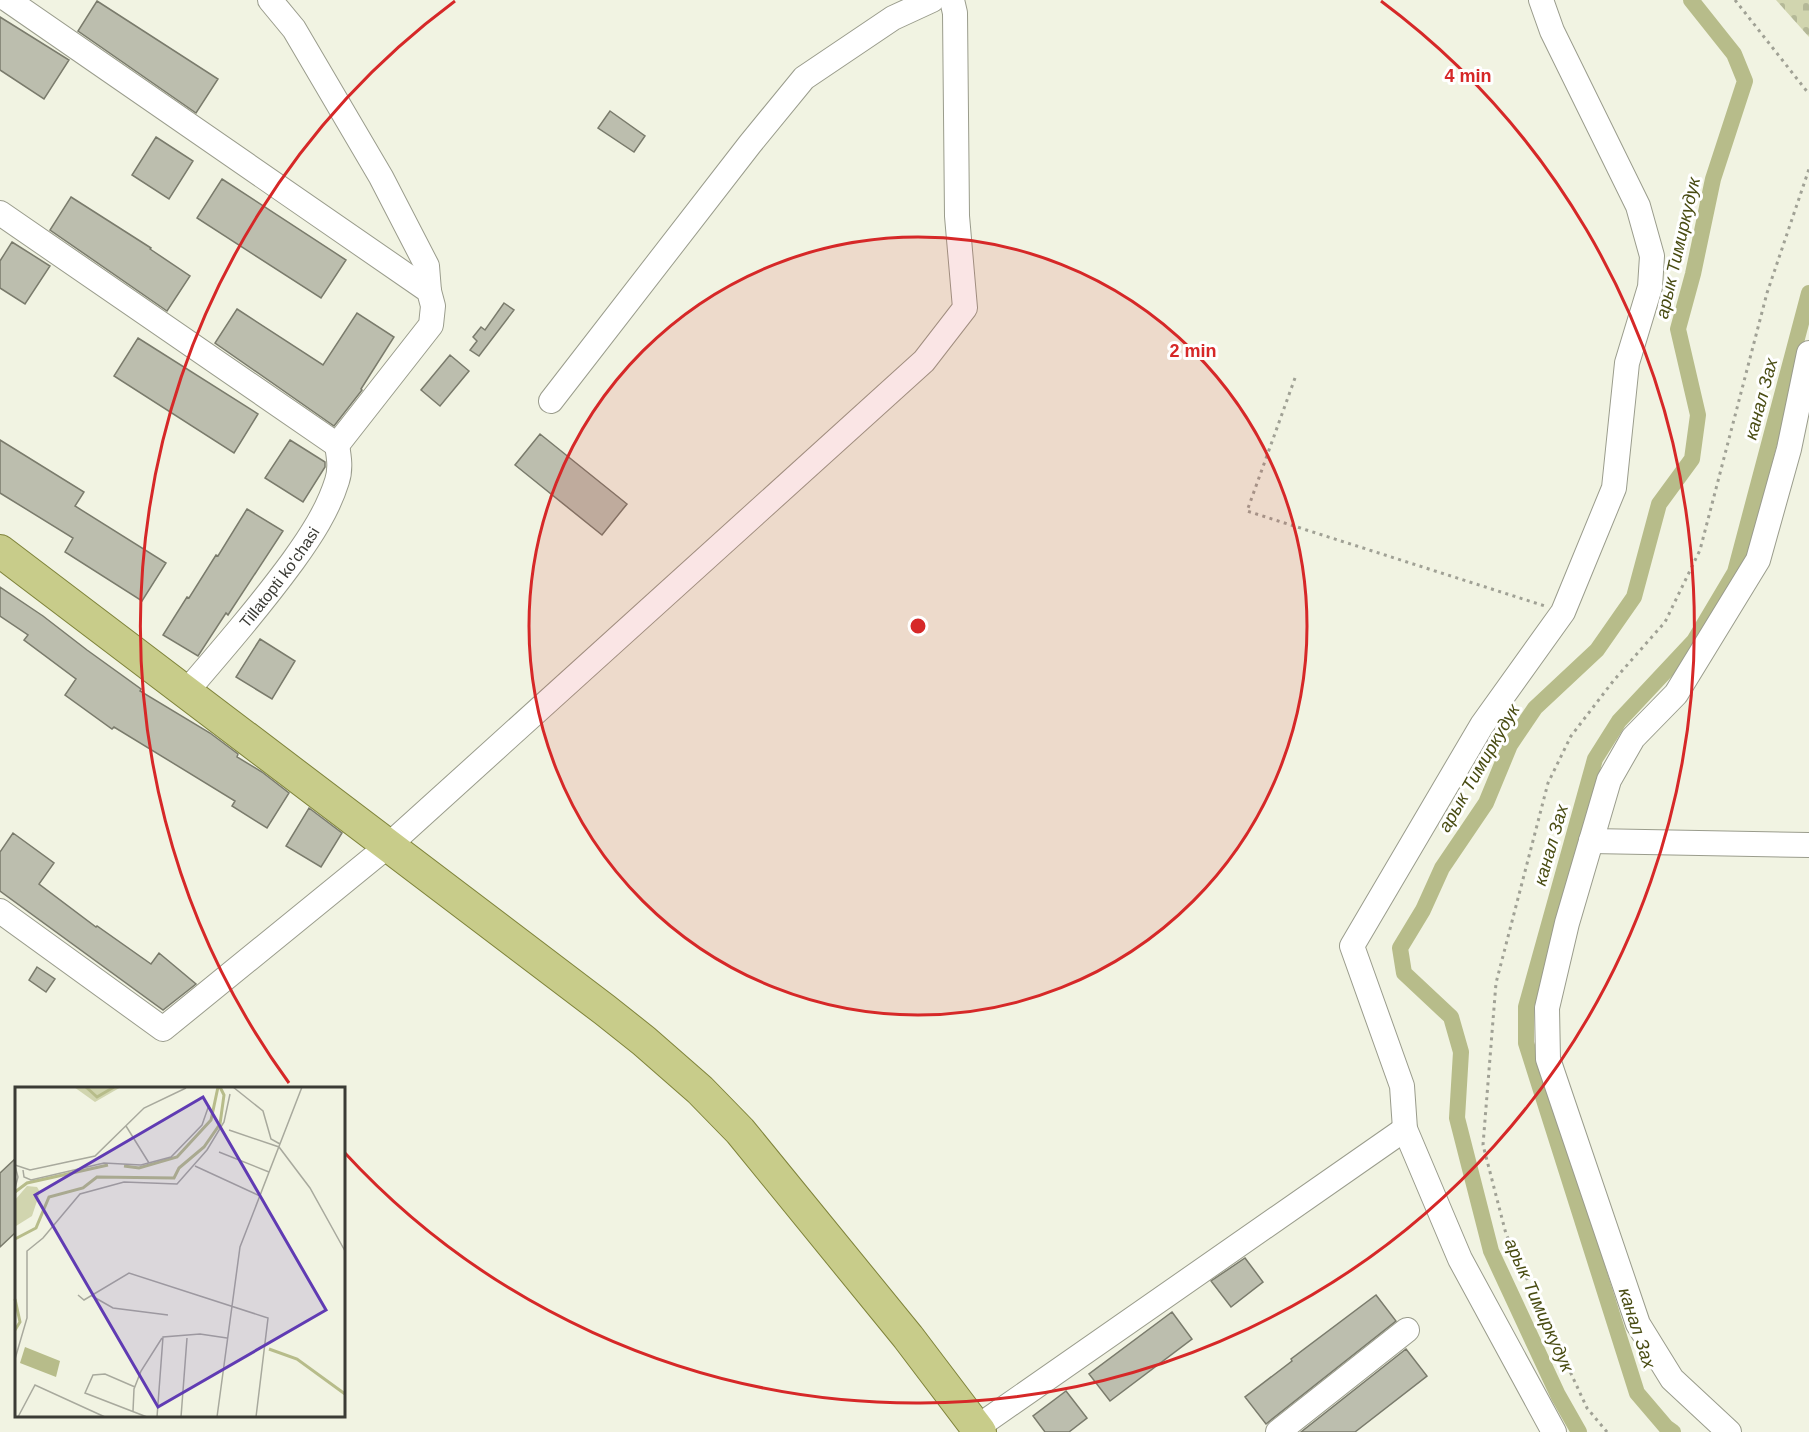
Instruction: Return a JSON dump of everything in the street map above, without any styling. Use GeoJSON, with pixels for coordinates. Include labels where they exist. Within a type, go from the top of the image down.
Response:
{"type":"FeatureCollection","features":[{"type":"Feature","properties":{"kind":"main road"},"geometry":{"type":"LineString","coordinates":[[0,551],[644,1041],[700,1090],[757,1151],[908,1337],[978,1430]]}},
{"type":"Feature","properties":{"kind":"street"},"geometry":{"type":"LineString","coordinates":[[8,0],[429,291]]}},
{"type":"Feature","properties":{"kind":"street"},"geometry":{"type":"LineString","coordinates":[[0,213],[337,445],[431,325],[433,306],[427,266],[381,177],[294,29],[270,0]]}},
{"type":"Feature","properties":{"kind":"street"},"geometry":{"type":"LineString","coordinates":[[551,401],[750,144],[804,78],[893,18],[932,0]]}},
{"type":"Feature","properties":{"kind":"street"},"geometry":{"type":"LineString","coordinates":[[0,911],[163,1029],[389,845],[924,362],[965,308],[957,216],[955,13],[952,0]]}},
{"type":"Feature","properties":{"kind":"street"},"geometry":{"type":"LineString","coordinates":[[1541,0],[1552,31],[1638,206],[1652,256],[1650,287],[1627,363],[1614,488],[1563,612],[1482,725],[1352,946],[1402,1086],[1405,1129],[1460,1259],[1554,1432]]}},
{"type":"Feature","properties":{"kind":"street"},"geometry":{"type":"LineString","coordinates":[[1729,1432],[1672,1378],[1638,1324],[1548,1059],[1547,1008],[1568,923],[1609,780],[1633,738],[1676,694],[1758,560],[1789,448],[1809,353]]}},
{"type":"Feature","properties":{"kind":"street","name":"Tillatopti ko'chasi"},"geometry":{"type":"LineString","coordinates":[[186,692],[271,591],[311,535],[327,508],[338,479],[337,445]]}},
{"type":"Feature","properties":{"kind":"street"},"geometry":{"type":"LineString","coordinates":[[1591,841],[1809,845]]}},
{"type":"Feature","properties":{"kind":"street"},"geometry":{"type":"LineString","coordinates":[[978,1430],[1405,1129]]}},
{"type":"Feature","properties":{"kind":"street"},"geometry":{"type":"LineString","coordinates":[[1278,1432],[1407,1330]]}},
{"type":"Feature","properties":{"kind":"path"},"geometry":{"type":"LineString","coordinates":[[1735,0],[1809,94]]}},
{"type":"Feature","properties":{"kind":"path"},"geometry":{"type":"LineString","coordinates":[[1294,378],[1247,511],[1563,612]]}},
{"type":"Feature","properties":{"kind":"green space"},"geometry":{"type":"Polygon","coordinates":[[[1776,0],[1809,0],[1809,37],[1776,0]]]}},
{"type":"Feature","properties":{"kind":"building"},"geometry":{"type":"Polygon","coordinates":[[[97,1],[218,79],[196,113],[78,31],[97,1]]]}},
{"type":"Feature","properties":{"kind":"building"},"geometry":{"type":"Polygon","coordinates":[[[0,17],[69,60],[44,99],[0,70],[0,17]]]}},
{"type":"Feature","properties":{"kind":"building"},"geometry":{"type":"Polygon","coordinates":[[[610,111],[645,136],[634,152],[598,128],[610,111]]]}},
{"type":"Feature","properties":{"kind":"building"},"geometry":{"type":"Polygon","coordinates":[[[156,137],[193,161],[169,199],[132,175],[156,137]]]}},
{"type":"Feature","properties":{"kind":"building"},"geometry":{"type":"Polygon","coordinates":[[[222,179],[346,260],[321,298],[197,218],[222,179]]]}},
{"type":"Feature","properties":{"kind":"building"},"geometry":{"type":"Polygon","coordinates":[[[71,197],[190,276],[167,311],[50,230],[71,197]]]}},
{"type":"Feature","properties":{"kind":"building"},"geometry":{"type":"Polygon","coordinates":[[[12,242],[50,266],[25,304],[0,288],[0,261],[12,242]]]}},
{"type":"Feature","properties":{"kind":"building"},"geometry":{"type":"Polygon","coordinates":[[[504,303],[514,310],[479,356],[470,350],[477,341],[473,337],[481,327],[485,330],[504,303]]]}},
{"type":"Feature","properties":{"kind":"building"},"geometry":{"type":"Polygon","coordinates":[[[237,309],[323,365],[357,313],[394,337],[362,390],[334,426],[215,343],[237,309]]]}},
{"type":"Feature","properties":{"kind":"building"},"geometry":{"type":"Polygon","coordinates":[[[138,338],[258,414],[234,453],[114,376],[138,338]]]}},
{"type":"Feature","properties":{"kind":"building"},"geometry":{"type":"Polygon","coordinates":[[[450,355],[469,371],[440,406],[421,390],[450,355]]]}},
{"type":"Feature","properties":{"kind":"building"},"geometry":{"type":"Polygon","coordinates":[[[540,434],[627,504],[602,535],[515,465],[540,434]]]}},
{"type":"Feature","properties":{"kind":"building"},"geometry":{"type":"Polygon","coordinates":[[[0,440],[84,492],[75,506],[166,563],[142,601],[65,552],[73,538],[0,493],[0,440]]]}},
{"type":"Feature","properties":{"kind":"building"},"geometry":{"type":"Polygon","coordinates":[[[290,440],[325,462],[325,467],[303,502],[265,478],[290,440]]]}},
{"type":"Feature","properties":{"kind":"building"},"geometry":{"type":"Polygon","coordinates":[[[247,509],[283,531],[198,656],[163,635],[216,555],[218,556],[247,509]]]}},
{"type":"Feature","properties":{"kind":"building"},"geometry":{"type":"Polygon","coordinates":[[[0,587],[43,616],[141,689],[140,691],[210,733],[238,754],[237,757],[262,772],[289,793],[267,828],[232,806],[235,801],[114,727],[112,729],[65,695],[76,679],[24,640],[28,635],[0,616],[0,587]]]}},
{"type":"Feature","properties":{"kind":"building"},"geometry":{"type":"Polygon","coordinates":[[[260,639],[295,661],[272,699],[236,677],[260,639]]]}},
{"type":"Feature","properties":{"kind":"building"},"geometry":{"type":"Polygon","coordinates":[[[309,808],[342,833],[321,867],[286,846],[309,808]]]}},
{"type":"Feature","properties":{"kind":"building"},"geometry":{"type":"Polygon","coordinates":[[[13,833],[54,863],[39,884],[96,927],[151,964],[159,953],[196,984],[163,1010],[0,891],[0,852],[13,833]]]}},
{"type":"Feature","properties":{"kind":"building"},"geometry":{"type":"Polygon","coordinates":[[[37,967],[55,979],[46,992],[29,980],[37,967]]]}},
{"type":"Feature","properties":{"kind":"building"},"geometry":{"type":"Polygon","coordinates":[[[15,1159],[15,1233],[0,1247],[0,1173],[15,1159]]]}},
{"type":"Feature","properties":{"kind":"building"},"geometry":{"type":"Polygon","coordinates":[[[1245,1258],[1263,1282],[1231,1307],[1211,1281],[1245,1258]]]}},
{"type":"Feature","properties":{"kind":"building"},"geometry":{"type":"Polygon","coordinates":[[[1376,1295],[1396,1321],[1266,1424],[1245,1397],[1376,1295]]]}},
{"type":"Feature","properties":{"kind":"building"},"geometry":{"type":"Polygon","coordinates":[[[1172,1312],[1192,1339],[1110,1401],[1089,1374],[1172,1312]]]}},
{"type":"Feature","properties":{"kind":"building"},"geometry":{"type":"Polygon","coordinates":[[[1406,1349],[1427,1376],[1355,1432],[1301,1432],[1406,1349]]]}},
{"type":"Feature","properties":{"kind":"building"},"geometry":{"type":"Polygon","coordinates":[[[1066,1391],[1087,1418],[1069,1432],[1045,1432],[1033,1416],[1066,1391]]]}},
{"type":"Feature","properties":{"kind":"waterway","name":"арык Тимиркудук"},"geometry":{"type":"LineString","coordinates":[[1579,1432],[1558,1395],[1491,1251],[1457,1118],[1461,1052],[1451,1017],[1404,973],[1400,948],[1423,910],[1442,868],[1486,803],[1510,745],[1535,708],[1597,650],[1634,597],[1659,504],[1692,459],[1698,415],[1678,329],[1693,274],[1713,179],[1745,81],[1734,54],[1691,0]]}},
{"type":"Feature","properties":{"kind":"waterway","name":"канал Зах"},"geometry":{"type":"LineString","coordinates":[[1673,1432],[1637,1393],[1526,1043],[1526,1007],[1595,759],[1619,721],[1694,641],[1735,572],[1809,293]]}}]}
